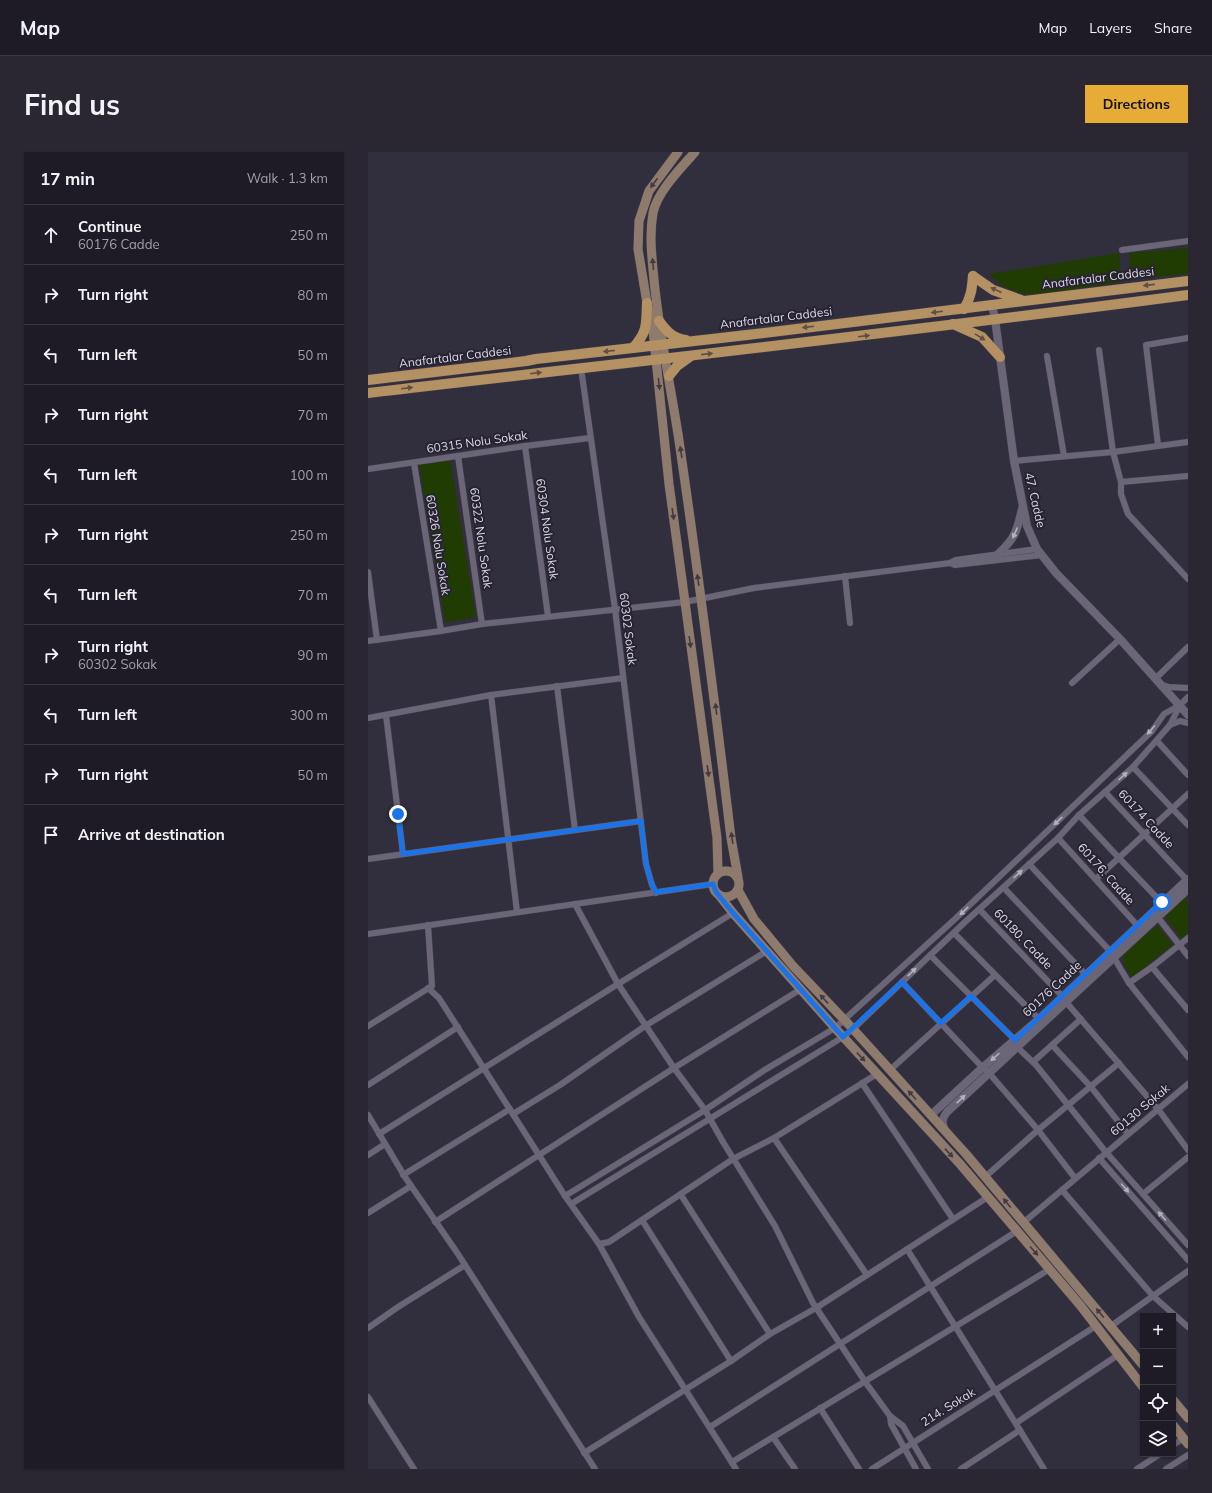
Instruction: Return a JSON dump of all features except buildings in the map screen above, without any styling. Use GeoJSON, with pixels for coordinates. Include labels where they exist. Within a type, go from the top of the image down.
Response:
{"type":"FeatureCollection","features":[{"type":"Feature","properties":{"kind":"main road"},"geometry":{"type":"LineString","coordinates":[[678,152],[649,191],[639,221],[638,249],[647,303],[659,345],[661,359],[669,484],[717,838],[718,873],[714,880],[714,888],[733,913],[843,1037],[960,1164],[1080,1304],[1141,1385]]}},
{"type":"Feature","properties":{"kind":"main road"},"geometry":{"type":"LineString","coordinates":[[659,345],[659,321],[650,237],[654,211],[660,198],[675,175],[694,152]]}},
{"type":"Feature","properties":{"kind":"main road"},"geometry":{"type":"LineString","coordinates":[[964,309],[970,300],[973,276],[993,290],[1023,301]]}},
{"type":"Feature","properties":{"kind":"main road","name":"Anafartalar Caddesi"},"geometry":{"type":"LineString","coordinates":[[368,380],[1188,281]]}},
{"type":"Feature","properties":{"kind":"main road","name":"Anafartalar Caddesi"},"geometry":{"type":"LineString","coordinates":[[368,393],[797,344],[1188,295]]}},
{"type":"Feature","properties":{"kind":"main road"},"geometry":{"type":"LineString","coordinates":[[633,348],[642,338],[646,328],[647,303]]}},
{"type":"Feature","properties":{"kind":"main road"},"geometry":{"type":"LineString","coordinates":[[659,321],[670,335],[677,339],[692,342]]}},
{"type":"Feature","properties":{"kind":"main road"},"geometry":{"type":"LineString","coordinates":[[953,324],[982,337],[1000,357]]}},
{"type":"Feature","properties":{"kind":"main road"},"geometry":{"type":"LineString","coordinates":[[669,376],[677,366],[691,355]]}},
{"type":"Feature","properties":{"kind":"main road"},"geometry":{"type":"LineString","coordinates":[[661,359],[669,376],[701,598],[732,838],[738,877],[740,881],[738,890],[732,896],[723,897],[719,895]]}},
{"type":"Feature","properties":{"kind":"main road"},"geometry":{"type":"LineString","coordinates":[[718,873],[722,871],[731,871],[738,877]]}},
{"type":"Feature","properties":{"kind":"main road"},"geometry":{"type":"LineString","coordinates":[[738,890],[754,919],[794,966],[945,1130],[1140,1360]]}},
{"type":"Feature","properties":{"kind":"main road"},"geometry":{"type":"LineString","coordinates":[[1176,1404],[1188,1418]]}},
{"type":"Feature","properties":{"kind":"main road"},"geometry":{"type":"LineString","coordinates":[[1176,1429],[1186,1441]]}},
{"type":"Feature","properties":{"kind":"street"},"geometry":{"type":"LineString","coordinates":[[1122,250],[1188,240]]}},
{"type":"Feature","properties":{"kind":"street","name":"47. Cadde"},"geometry":{"type":"LineString","coordinates":[[992,305],[1014,461],[1027,526],[1039,552],[1056,573],[1120,639],[1188,715]]}},
{"type":"Feature","properties":{"kind":"street"},"geometry":{"type":"LineString","coordinates":[[1158,445],[1146,345],[1188,338]]}},
{"type":"Feature","properties":{"kind":"street"},"geometry":{"type":"LineString","coordinates":[[1100,350],[1113,452],[1121,482],[1121,494],[1128,514],[1188,579]]}},
{"type":"Feature","properties":{"kind":"street"},"geometry":{"type":"LineString","coordinates":[[1048,356],[1064,456]]}},
{"type":"Feature","properties":{"kind":"street","name":"60302 Sokak"},"geometry":{"type":"LineString","coordinates":[[581,368],[615,609],[646,864],[652,885],[656,892]]}},
{"type":"Feature","properties":{"kind":"street","name":"60315 Nolu Sokak"},"geometry":{"type":"LineString","coordinates":[[368,470],[525,446],[590,438]]}},
{"type":"Feature","properties":{"kind":"street"},"geometry":{"type":"LineString","coordinates":[[1014,461],[1113,452],[1188,442]]}},
{"type":"Feature","properties":{"kind":"street","name":"60304 Nolu Sokak"},"geometry":{"type":"LineString","coordinates":[[525,446],[548,616]]}},
{"type":"Feature","properties":{"kind":"street","name":"60322 Nolu Sokak"},"geometry":{"type":"LineString","coordinates":[[458,456],[482,624]]}},
{"type":"Feature","properties":{"kind":"street","name":"60326 Nolu Sokak"},"geometry":{"type":"LineString","coordinates":[[414,462],[441,631]]}},
{"type":"Feature","properties":{"kind":"street"},"geometry":{"type":"LineString","coordinates":[[1121,482],[1188,476]]}},
{"type":"Feature","properties":{"kind":"street"},"geometry":{"type":"LineString","coordinates":[[998,554],[1010,544],[1017,531],[1023,507]]}},
{"type":"Feature","properties":{"kind":"street"},"geometry":{"type":"LineString","coordinates":[[368,641],[482,624],[685,602],[754,588],[950,563],[956,560],[998,554],[1039,552]]}},
{"type":"Feature","properties":{"kind":"street"},"geometry":{"type":"LineString","coordinates":[[950,563],[955,565],[1039,552]]}},
{"type":"Feature","properties":{"kind":"street"},"geometry":{"type":"LineString","coordinates":[[368,572],[377,640]]}},
{"type":"Feature","properties":{"kind":"street"},"geometry":{"type":"LineString","coordinates":[[845,576],[850,623]]}},
{"type":"Feature","properties":{"kind":"street"},"geometry":{"type":"LineString","coordinates":[[1072,683],[1120,639]]}},
{"type":"Feature","properties":{"kind":"street"},"geometry":{"type":"LineString","coordinates":[[1188,647],[1157,681],[1169,687],[1188,688]]}},
{"type":"Feature","properties":{"kind":"street"},"geometry":{"type":"LineString","coordinates":[[368,718],[492,695],[623,678]]}},
{"type":"Feature","properties":{"kind":"street"},"geometry":{"type":"LineString","coordinates":[[557,686],[575,830]]}},
{"type":"Feature","properties":{"kind":"street"},"geometry":{"type":"LineString","coordinates":[[492,695],[517,912]]}},
{"type":"Feature","properties":{"kind":"street"},"geometry":{"type":"LineString","coordinates":[[565,1196],[705,1110],[763,1071],[835,1028],[955,919],[1152,731],[1164,714],[1180,705],[1188,697]]}},
{"type":"Feature","properties":{"kind":"street"},"geometry":{"type":"LineString","coordinates":[[571,1204],[843,1037],[853,1029],[930,955],[1058,838],[1079,815],[1133,767],[1170,725],[1180,705]]}},
{"type":"Feature","properties":{"kind":"street"},"geometry":{"type":"LineString","coordinates":[[386,715],[403,854]]}},
{"type":"Feature","properties":{"kind":"street"},"geometry":{"type":"LineString","coordinates":[[1170,725],[1180,721],[1188,723]]}},
{"type":"Feature","properties":{"kind":"street"},"geometry":{"type":"LineString","coordinates":[[1157,741],[1188,775]]}},
{"type":"Feature","properties":{"kind":"street"},"geometry":{"type":"LineString","coordinates":[[1133,767],[1188,825]]}},
{"type":"Feature","properties":{"kind":"street","name":"60174 Cadde"},"geometry":{"type":"LineString","coordinates":[[1105,792],[1187,879]]}},
{"type":"Feature","properties":{"kind":"street"},"geometry":{"type":"LineString","coordinates":[[1096,879],[1188,794]]}},
{"type":"Feature","properties":{"kind":"street"},"geometry":{"type":"LineString","coordinates":[[1079,815],[1162,902]]}},
{"type":"Feature","properties":{"kind":"street"},"geometry":{"type":"LineString","coordinates":[[368,858],[641,821]]}},
{"type":"Feature","properties":{"kind":"street","name":"60176. Cadde"},"geometry":{"type":"LineString","coordinates":[[1058,838],[1137,925]]}},
{"type":"Feature","properties":{"kind":"street"},"geometry":{"type":"LineString","coordinates":[[1029,864],[1112,954],[1129,983],[1188,1057]]}},
{"type":"Feature","properties":{"kind":"street","name":"60176 Cadde"},"geometry":{"type":"LineString","coordinates":[[931,1115],[986,1070],[1016,1043],[1039,1019],[1064,999],[1085,974],[1112,954],[1137,925],[1155,914],[1162,902],[1187,879]]}},
{"type":"Feature","properties":{"kind":"street"},"geometry":{"type":"LineString","coordinates":[[368,934],[713,884]]}},
{"type":"Feature","properties":{"kind":"street"},"geometry":{"type":"LineString","coordinates":[[1004,888],[1085,974]]}},
{"type":"Feature","properties":{"kind":"street"},"geometry":{"type":"LineString","coordinates":[[1016,1043],[1155,914],[1188,889]]}},
{"type":"Feature","properties":{"kind":"street"},"geometry":{"type":"LineString","coordinates":[[576,904],[618,984],[674,1068],[705,1110],[775,1226],[816,1308],[890,1416],[903,1426],[928,1469]]}},
{"type":"Feature","properties":{"kind":"street","name":"60180. Cadde"},"geometry":{"type":"LineString","coordinates":[[980,910],[1064,999],[1158,1109],[1188,1150]]}},
{"type":"Feature","properties":{"kind":"street"},"geometry":{"type":"LineString","coordinates":[[379,1134],[733,913]]}},
{"type":"Feature","properties":{"kind":"street"},"geometry":{"type":"LineString","coordinates":[[1155,914],[1188,956]]}},
{"type":"Feature","properties":{"kind":"street"},"geometry":{"type":"LineString","coordinates":[[368,1026],[432,986],[428,925]]}},
{"type":"Feature","properties":{"kind":"street"},"geometry":{"type":"LineString","coordinates":[[954,933],[1039,1019]]}},
{"type":"Feature","properties":{"kind":"street"},"geometry":{"type":"LineString","coordinates":[[1129,983],[1152,967],[1188,938]]}},
{"type":"Feature","properties":{"kind":"street"},"geometry":{"type":"LineString","coordinates":[[404,1175],[560,1085],[646,1026],[768,951]]}},
{"type":"Feature","properties":{"kind":"street"},"geometry":{"type":"LineString","coordinates":[[930,955],[1033,1062],[1106,1152],[1188,1245]]}},
{"type":"Feature","properties":{"kind":"street"},"geometry":{"type":"LineString","coordinates":[[1152,967],[1188,1010]]}},
{"type":"Feature","properties":{"kind":"street"},"geometry":{"type":"LineString","coordinates":[[890,1070],[995,975]]}},
{"type":"Feature","properties":{"kind":"street"},"geometry":{"type":"LineString","coordinates":[[902,982],[986,1070],[1038,1130],[1075,1178]]}},
{"type":"Feature","properties":{"kind":"street"},"geometry":{"type":"LineString","coordinates":[[428,988],[439,998],[565,1196],[599,1244],[639,1316],[736,1469]]}},
{"type":"Feature","properties":{"kind":"street"},"geometry":{"type":"LineString","coordinates":[[435,1222],[540,1156],[674,1068],[801,989]]}},
{"type":"Feature","properties":{"kind":"street"},"geometry":{"type":"LineString","coordinates":[[1033,1062],[1081,1019]]}},
{"type":"Feature","properties":{"kind":"street"},"geometry":{"type":"LineString","coordinates":[[368,1085],[458,1027]]}},
{"type":"Feature","properties":{"kind":"street"},"geometry":{"type":"LineString","coordinates":[[1052,1045],[1091,1087],[1128,1134]]}},
{"type":"Feature","properties":{"kind":"street"},"geometry":{"type":"LineString","coordinates":[[985,1176],[1119,1063]]}},
{"type":"Feature","properties":{"kind":"street"},"geometry":{"type":"LineString","coordinates":[[945,1130],[942,1124],[942,1118],[986,1070]]}},
{"type":"Feature","properties":{"kind":"street"},"geometry":{"type":"LineString","coordinates":[[599,1244],[609,1242],[734,1159],[774,1138],[877,1074]]}},
{"type":"Feature","properties":{"kind":"street"},"geometry":{"type":"LineString","coordinates":[[862,1083],[953,1219]]}},
{"type":"Feature","properties":{"kind":"street","name":"60130 Sokak"},"geometry":{"type":"LineString","coordinates":[[1024,1222],[1188,1084]]}},
{"type":"Feature","properties":{"kind":"street"},"geometry":{"type":"LineString","coordinates":[[368,1116],[411,1186],[465,1266],[595,1469]]}},
{"type":"Feature","properties":{"kind":"street"},"geometry":{"type":"LineString","coordinates":[[774,1138],[867,1275]]}},
{"type":"Feature","properties":{"kind":"street"},"geometry":{"type":"LineString","coordinates":[[368,1155],[385,1144]]}},
{"type":"Feature","properties":{"kind":"street"},"geometry":{"type":"LineString","coordinates":[[1143,1194],[1188,1157]]}},
{"type":"Feature","properties":{"kind":"street"},"geometry":{"type":"LineString","coordinates":[[1099,1158],[1188,1260]]}},
{"type":"Feature","properties":{"kind":"street"},"geometry":{"type":"LineString","coordinates":[[368,1213],[411,1186]]}},
{"type":"Feature","properties":{"kind":"street"},"geometry":{"type":"LineString","coordinates":[[1062,1190],[1153,1296],[1188,1327]]}},
{"type":"Feature","properties":{"kind":"street"},"geometry":{"type":"LineString","coordinates":[[681,1195],[770,1334]]}},
{"type":"Feature","properties":{"kind":"street"},"geometry":{"type":"LineString","coordinates":[[584,1453],[731,1361],[770,1334],[816,1308],[988,1197]]}},
{"type":"Feature","properties":{"kind":"street"},"geometry":{"type":"LineString","coordinates":[[642,1220],[731,1361]]}},
{"type":"Feature","properties":{"kind":"street"},"geometry":{"type":"LineString","coordinates":[[710,1427],[1017,1231]]}},
{"type":"Feature","properties":{"kind":"street"},"geometry":{"type":"LineString","coordinates":[[907,1249],[1044,1469]]}},
{"type":"Feature","properties":{"kind":"street"},"geometry":{"type":"LineString","coordinates":[[368,1328],[398,1307],[465,1266]]}},
{"type":"Feature","properties":{"kind":"street"},"geometry":{"type":"LineString","coordinates":[[732,1462],[1050,1269]]}},
{"type":"Feature","properties":{"kind":"street"},"geometry":{"type":"LineString","coordinates":[[1111,1326],[1188,1271]]}},
{"type":"Feature","properties":{"kind":"street","name":"214. Sokak"},"geometry":{"type":"LineString","coordinates":[[905,1448],[912,1442],[1096,1326]]}},
{"type":"Feature","properties":{"kind":"street"},"geometry":{"type":"LineString","coordinates":[[1016,1423],[1118,1355]]}},
{"type":"Feature","properties":{"kind":"street"},"geometry":{"type":"LineString","coordinates":[[368,1397],[414,1469]]}},
{"type":"Feature","properties":{"kind":"street"},"geometry":{"type":"LineString","coordinates":[[820,1408],[858,1469]]}},
{"type":"Feature","properties":{"kind":"street"},"geometry":{"type":"LineString","coordinates":[[890,1416],[892,1424],[916,1469]]}},
{"type":"Feature","properties":{"kind":"street"},"geometry":{"type":"LineString","coordinates":[[961,1469],[1020,1430]]}},
{"type":"Feature","properties":{"kind":"street"},"geometry":{"type":"LineString","coordinates":[[773,1437],[795,1469]]}},
{"type":"Feature","properties":{"kind":"street"},"geometry":{"type":"LineString","coordinates":[[1176,1444],[1186,1441]]}},
{"type":"Feature","properties":{"kind":"street"},"geometry":{"type":"LineString","coordinates":[[872,1469],[905,1448]]}},
{"type":"Feature","properties":{"kind":"street"},"geometry":{"type":"LineString","coordinates":[[1166,1469],[1188,1455]]}},
{"type":"Feature","properties":{"kind":"street"},"geometry":{"type":"LineString","coordinates":[[1137,1469],[1155,1457]]}},
{"type":"Feature","properties":{"kind":"shaded area"},"geometry":{"type":"Polygon","coordinates":[[[368,152],[1188,152],[1188,1469],[368,1469],[368,152]]]}},
{"type":"Feature","properties":{"kind":"green space"},"geometry":{"type":"Polygon","coordinates":[[[1188,248],[1188,274],[1131,279],[1129,253],[1188,248]]]}},
{"type":"Feature","properties":{"kind":"green space"},"geometry":{"type":"Polygon","coordinates":[[[1119,253],[1121,282],[1037,295],[1019,293],[1002,286],[989,274],[1119,253]]]}},
{"type":"Feature","properties":{"kind":"green space"},"geometry":{"type":"Polygon","coordinates":[[[450,459],[476,617],[445,623],[419,464],[450,459]]]}},
{"type":"Feature","properties":{"kind":"green space"},"geometry":{"type":"Polygon","coordinates":[[[1183,897],[1188,901],[1188,934],[1182,939],[1164,916],[1183,897]]]}},
{"type":"Feature","properties":{"kind":"green space"},"geometry":{"type":"Polygon","coordinates":[[[1157,925],[1173,945],[1132,977],[1124,966],[1123,954],[1157,925]]]}},
{"type":"Feature","properties":{"kind":"route"},"geometry":{"type":"LineString","coordinates":[[398,814],[403,854],[641,821],[646,864],[652,885],[656,892],[713,884],[716,892],[733,913],[843,1037],[902,982],[941,1023],[971,996],[1015,1040],[1162,902]]}}]}
